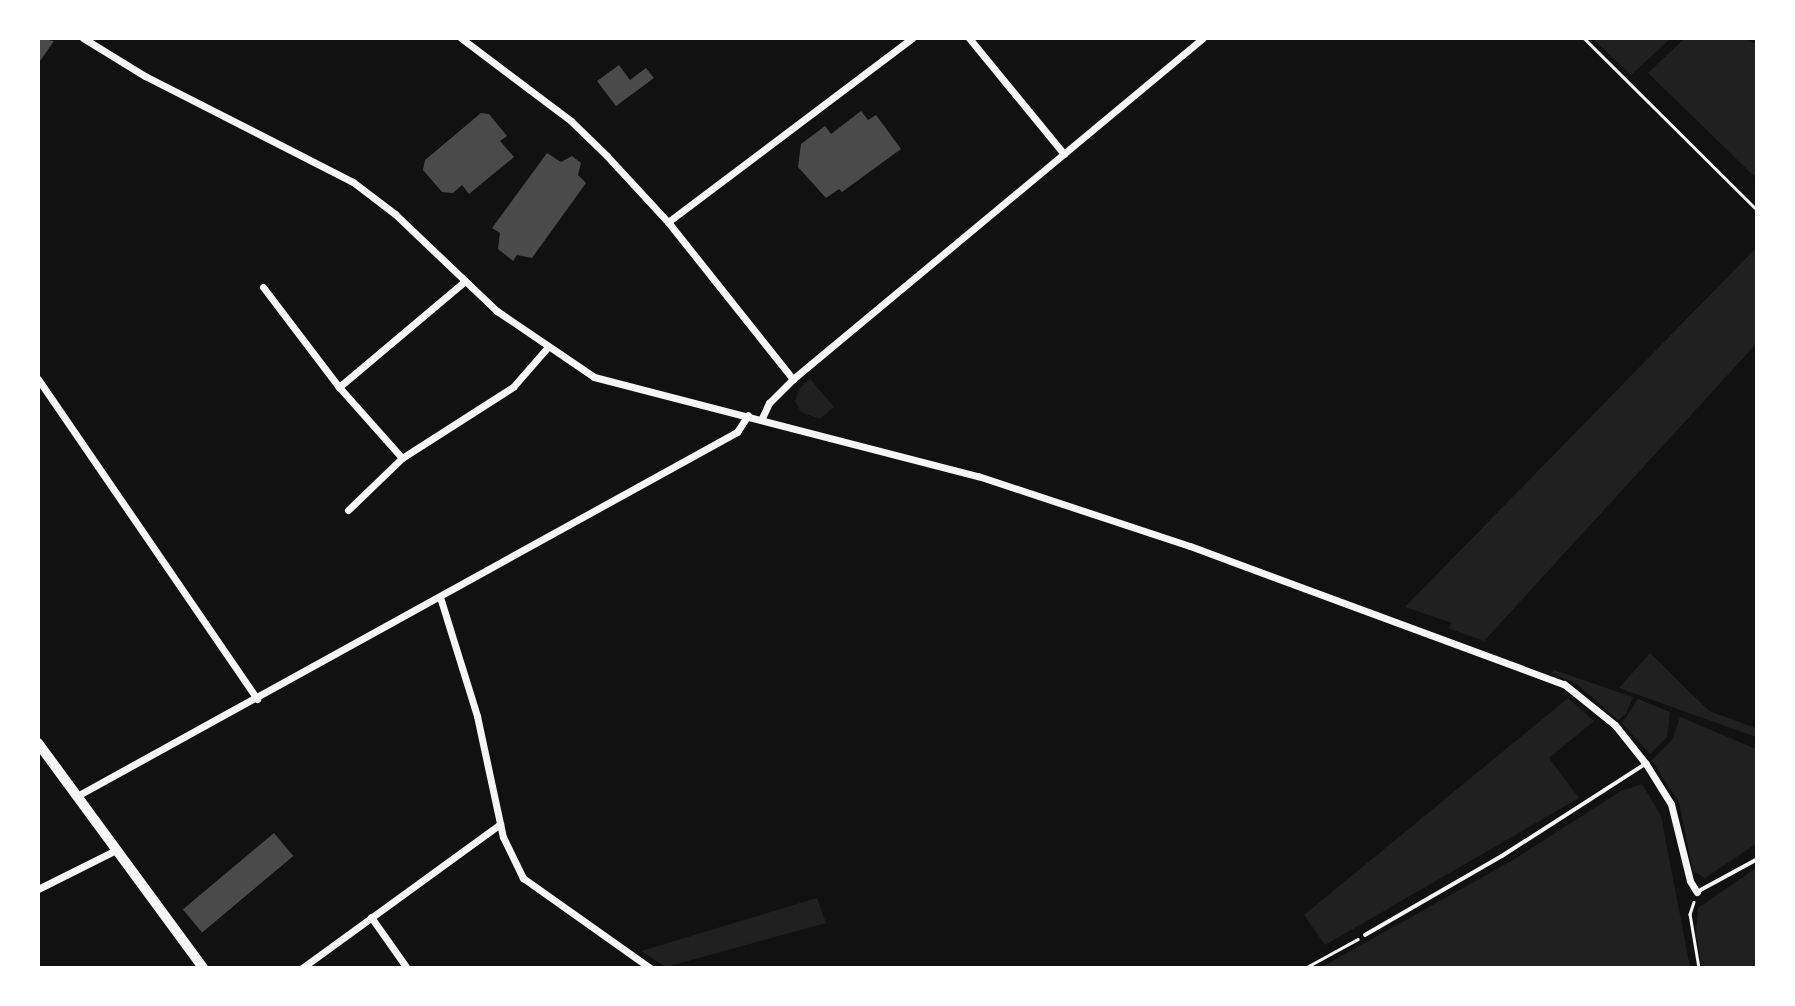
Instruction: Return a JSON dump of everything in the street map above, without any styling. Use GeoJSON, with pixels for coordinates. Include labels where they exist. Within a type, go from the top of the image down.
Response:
{"type":"FeatureCollection","features":[{"type":"Feature","properties":{"kind":"main road"},"geometry":{"type":"LineString","coordinates":[[38,743],[203,968]]}},
{"type":"Feature","properties":{"kind":"street"},"geometry":{"type":"LineString","coordinates":[[83,38],[145,76],[354,182],[465,281],[547,348],[575,366],[618,385],[762,418],[1019,489],[1551,678],[1594,705],[1646,764],[1671,804],[1697,892]]}},
{"type":"Feature","properties":{"kind":"street"},"geometry":{"type":"LineString","coordinates":[[461,38],[570,121],[668,222],[793,379]]}},
{"type":"Feature","properties":{"kind":"street"},"geometry":{"type":"LineString","coordinates":[[668,222],[912,38]]}},
{"type":"Feature","properties":{"kind":"street"},"geometry":{"type":"LineString","coordinates":[[969,38],[1064,154]]}},
{"type":"Feature","properties":{"kind":"street"},"geometry":{"type":"LineString","coordinates":[[762,418],[769,403],[793,379],[1203,38]]}},
{"type":"Feature","properties":{"kind":"street"},"geometry":{"type":"LineString","coordinates":[[339,387],[465,281]]}},
{"type":"Feature","properties":{"kind":"street"},"geometry":{"type":"LineString","coordinates":[[263,288],[339,387],[402,458]]}},
{"type":"Feature","properties":{"kind":"street"},"geometry":{"type":"LineString","coordinates":[[348,510],[402,458],[513,387],[547,348]]}},
{"type":"Feature","properties":{"kind":"street"},"geometry":{"type":"LineString","coordinates":[[38,379],[257,699]]}},
{"type":"Feature","properties":{"kind":"street"},"geometry":{"type":"LineString","coordinates":[[77,796],[737,432],[748,415]]}},
{"type":"Feature","properties":{"kind":"street"},"geometry":{"type":"LineString","coordinates":[[440,597],[467,683],[500,824],[523,878],[650,968]]}},
{"type":"Feature","properties":{"kind":"street"},"geometry":{"type":"LineString","coordinates":[[302,968],[500,824]]}},
{"type":"Feature","properties":{"kind":"street"},"geometry":{"type":"LineString","coordinates":[[38,889],[116,849]]}},
{"type":"Feature","properties":{"kind":"street"},"geometry":{"type":"LineString","coordinates":[[371,917],[407,968]]}},
{"type":"Feature","properties":{"kind":"lane"},"geometry":{"type":"LineString","coordinates":[[1365,935],[1502,856],[1646,764]]}},
{"type":"Feature","properties":{"kind":"lane"},"geometry":{"type":"LineString","coordinates":[[1697,892],[1756,860]]}},
{"type":"Feature","properties":{"kind":"path"},"geometry":{"type":"LineString","coordinates":[[1584,38],[1756,209]]}},
{"type":"Feature","properties":{"kind":"path"},"geometry":{"type":"LineString","coordinates":[[1697,892],[1690,914],[1699,968]]}},
{"type":"Feature","properties":{"kind":"path"},"geometry":{"type":"LineString","coordinates":[[1306,968],[1365,935]]}},
{"type":"Feature","properties":{"kind":"shaded area"},"geometry":{"type":"Polygon","coordinates":[[[1593,39],[1670,39],[1631,75],[1593,39]]]}},
{"type":"Feature","properties":{"kind":"shaded area"},"geometry":{"type":"Polygon","coordinates":[[[1684,39],[1744,39],[1756,44],[1756,178],[1648,73],[1684,39]]]}},
{"type":"Feature","properties":{"kind":"shaded area"},"geometry":{"type":"Polygon","coordinates":[[[1756,248],[1756,344],[1484,641],[1448,628],[1452,623],[1405,607],[1756,248]]]}},
{"type":"Feature","properties":{"kind":"shaded area"},"geometry":{"type":"Polygon","coordinates":[[[810,379],[834,407],[820,419],[801,412],[795,401],[799,389],[810,379]]]}},
{"type":"Feature","properties":{"kind":"shaded area"},"geometry":{"type":"Polygon","coordinates":[[[1650,653],[1709,711],[1756,728],[1756,737],[1619,688],[1650,653]]]}},
{"type":"Feature","properties":{"kind":"shaded area"},"geometry":{"type":"Polygon","coordinates":[[[1554,670],[1633,697],[1626,714],[1618,720],[1578,685],[1552,673],[1554,670]]]}},
{"type":"Feature","properties":{"kind":"shaded area"},"geometry":{"type":"Polygon","coordinates":[[[1568,698],[1594,721],[1549,758],[1579,798],[1325,945],[1304,915],[1568,698]]]}},
{"type":"Feature","properties":{"kind":"shaded area"},"geometry":{"type":"Polygon","coordinates":[[[1638,699],[1670,712],[1667,737],[1650,754],[1622,723],[1638,699]]]}},
{"type":"Feature","properties":{"kind":"shaded area"},"geometry":{"type":"Polygon","coordinates":[[[1680,717],[1756,749],[1756,844],[1705,878],[1693,871],[1679,803],[1652,760],[1672,740],[1680,717]]]}},
{"type":"Feature","properties":{"kind":"shaded area"},"geometry":{"type":"Polygon","coordinates":[[[1642,784],[1661,816],[1690,967],[1322,967],[1513,860],[1621,791],[1642,784]]]}},
{"type":"Feature","properties":{"kind":"shaded area"},"geometry":{"type":"Polygon","coordinates":[[[1756,868],[1756,967],[1702,967],[1696,933],[1698,908],[1756,868]]]}},
{"type":"Feature","properties":{"kind":"shaded area"},"geometry":{"type":"Polygon","coordinates":[[[817,898],[826,923],[666,967],[641,951],[817,898]]]}},
{"type":"Feature","properties":{"kind":"building"},"geometry":{"type":"Polygon","coordinates":[[[38,38],[54,41],[38,64],[38,38]]]}},
{"type":"Feature","properties":{"kind":"building"},"geometry":{"type":"Polygon","coordinates":[[[619,65],[630,80],[646,68],[654,78],[616,106],[597,81],[619,65]]]}},
{"type":"Feature","properties":{"kind":"building"},"geometry":{"type":"Polygon","coordinates":[[[861,111],[868,120],[876,115],[901,149],[842,192],[839,189],[826,198],[798,167],[801,144],[825,126],[831,134],[861,111]]]}},
{"type":"Feature","properties":{"kind":"building"},"geometry":{"type":"Polygon","coordinates":[[[481,113],[489,114],[507,136],[500,141],[514,157],[469,194],[462,185],[453,193],[442,192],[423,170],[425,160],[481,113]]]}},
{"type":"Feature","properties":{"kind":"building"},"geometry":{"type":"Polygon","coordinates":[[[547,153],[561,162],[572,156],[581,163],[578,175],[586,183],[532,258],[517,255],[513,261],[498,249],[500,233],[492,228],[547,153]]]}},
{"type":"Feature","properties":{"kind":"building"},"geometry":{"type":"Polygon","coordinates":[[[274,833],[293,856],[202,932],[183,909],[274,833]]]}}]}
